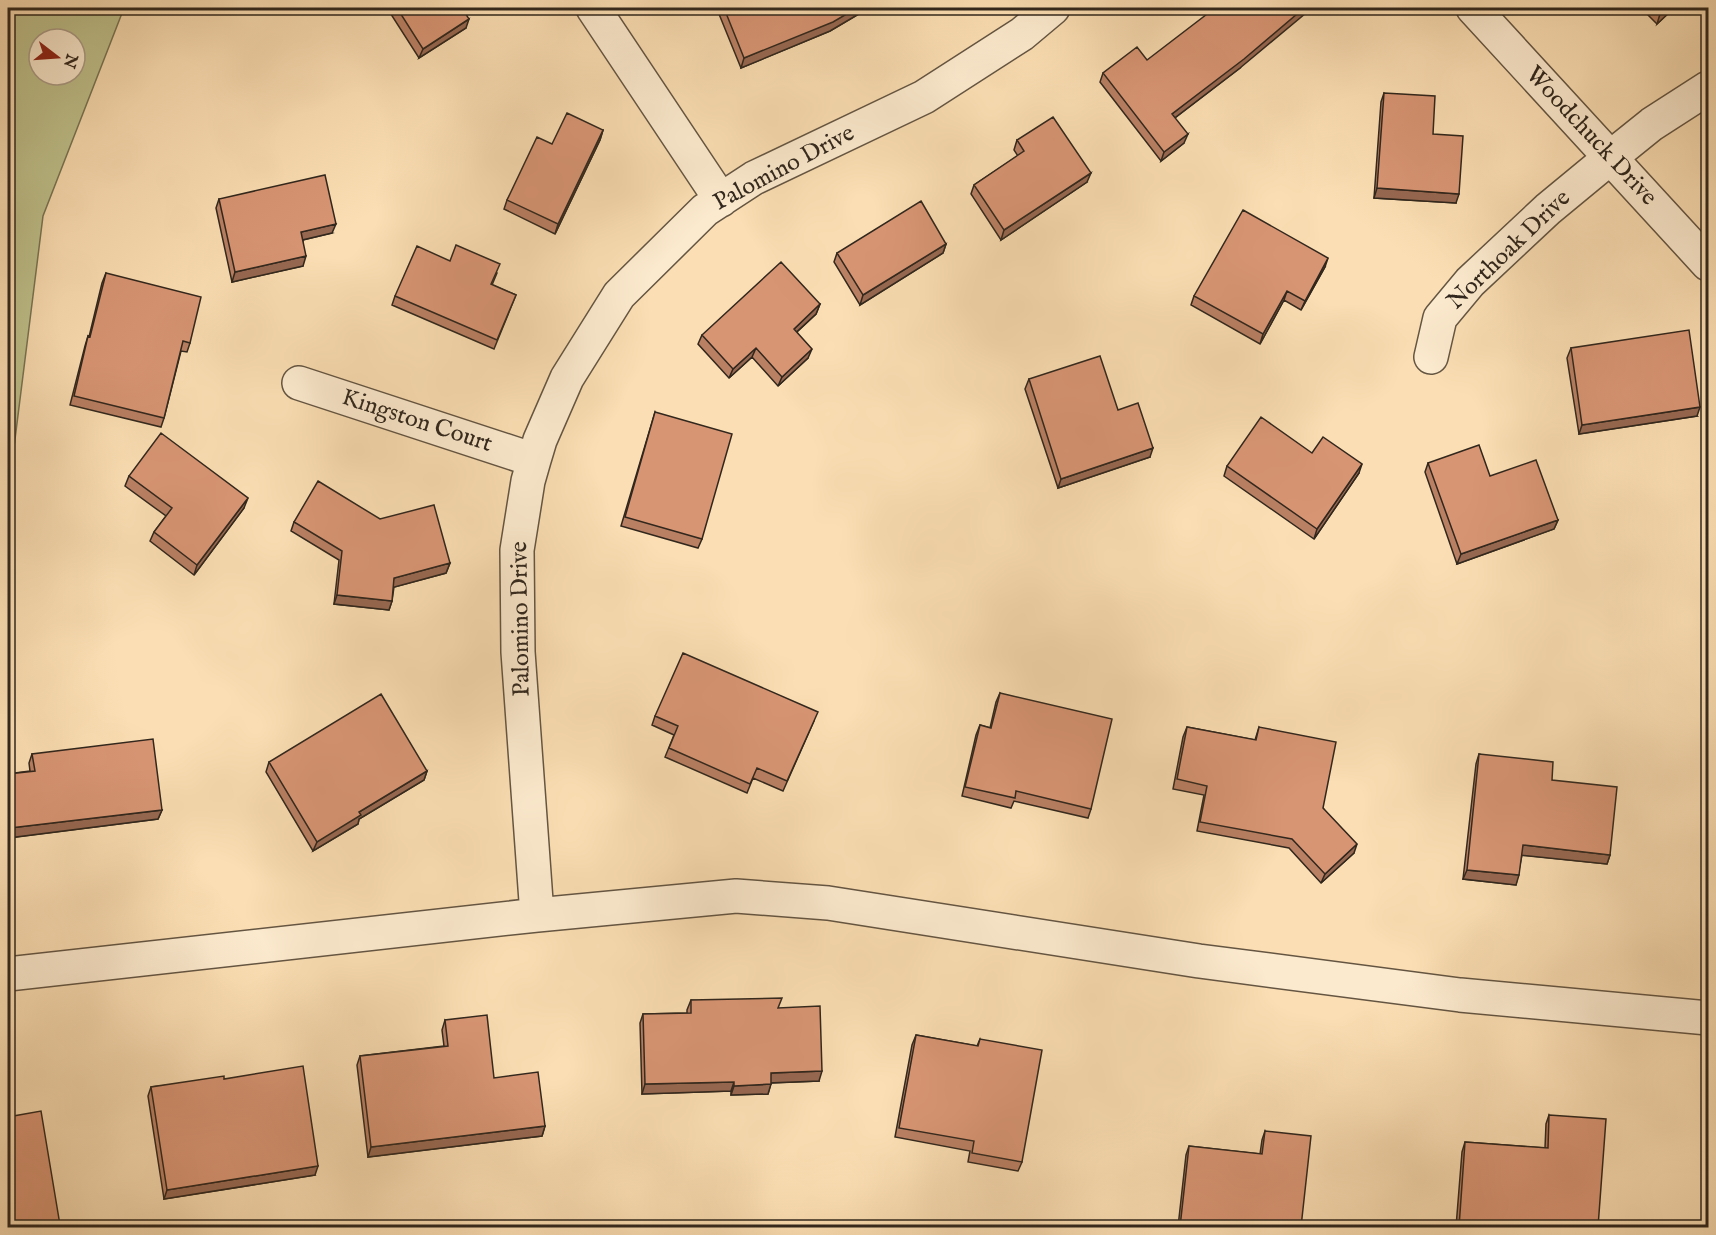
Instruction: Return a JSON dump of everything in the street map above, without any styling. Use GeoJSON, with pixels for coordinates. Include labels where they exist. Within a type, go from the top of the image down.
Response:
{"type":"FeatureCollection","features":[{"type":"Feature","properties":{"kind":"street"},"geometry":{"type":"LineString","coordinates":[[593,8],[721,200]]}},
{"type":"Feature","properties":{"kind":"street","name":"Palomino Drive"},"geometry":{"type":"LineString","coordinates":[[537,915],[518,651],[517,550],[528,481],[534,460],[540,440],[567,378],[619,295],[705,210],[754,178],[924,97],[1022,34],[1053,8]]}},
{"type":"Feature","properties":{"kind":"street","name":"Woodchuck Drive"},"geometry":{"type":"LineString","coordinates":[[1473,8],[1708,264]]}},
{"type":"Feature","properties":{"kind":"street","name":"Northoak Drive"},"geometry":{"type":"LineString","coordinates":[[1431,357],[1440,318],[1470,282],[1548,209],[1611,157],[1652,124],[1708,88]]}},
{"type":"Feature","properties":{"kind":"street","name":"Kingston Court"},"geometry":{"type":"LineString","coordinates":[[299,383],[534,460]]}},
{"type":"Feature","properties":{"kind":"street"},"geometry":{"type":"LineString","coordinates":[[8,974],[537,915],[736,896],[828,903],[1199,961],[1448,994],[1708,1018]]}},
{"type":"Feature","properties":{"kind":"green space"},"geometry":{"type":"Polygon","coordinates":[[[8,8],[124,8],[43,216],[8,495],[8,8]]]}},
{"type":"Feature","properties":{"kind":"building"},"geometry":{"type":"Polygon","coordinates":[[[397,8],[462,8],[469,19],[423,49],[397,8]]]}},
{"type":"Feature","properties":{"kind":"building"},"geometry":{"type":"Polygon","coordinates":[[[724,8],[857,8],[833,22],[744,58],[724,8]]]}},
{"type":"Feature","properties":{"kind":"building"},"geometry":{"type":"Polygon","coordinates":[[[1215,8],[1304,8],[1244,59],[1172,114],[1188,134],[1164,152],[1103,73],[1137,47],[1147,60],[1215,8]]]}},
{"type":"Feature","properties":{"kind":"building"},"geometry":{"type":"Polygon","coordinates":[[[1654,8],[1668,8],[1660,14],[1654,8]]]}},
{"type":"Feature","properties":{"kind":"building"},"geometry":{"type":"Polygon","coordinates":[[[1384,93],[1435,96],[1433,134],[1463,136],[1459,194],[1377,188],[1384,93]]]}},
{"type":"Feature","properties":{"kind":"building"},"geometry":{"type":"Polygon","coordinates":[[[567,113],[603,130],[558,224],[507,200],[537,137],[552,144],[567,113]]]}},
{"type":"Feature","properties":{"kind":"building"},"geometry":{"type":"Polygon","coordinates":[[[1053,117],[1091,173],[1004,230],[974,185],[1024,151],[1017,140],[1053,117]]]}},
{"type":"Feature","properties":{"kind":"building"},"geometry":{"type":"Polygon","coordinates":[[[325,175],[336,224],[301,232],[306,256],[235,272],[219,199],[325,175]]]}},
{"type":"Feature","properties":{"kind":"building"},"geometry":{"type":"Polygon","coordinates":[[[921,201],[946,244],[863,295],[837,253],[921,201]]]}},
{"type":"Feature","properties":{"kind":"building"},"geometry":{"type":"Polygon","coordinates":[[[1243,210],[1328,258],[1305,301],[1287,291],[1263,334],[1194,296],[1243,210]]]}},
{"type":"Feature","properties":{"kind":"building"},"geometry":{"type":"Polygon","coordinates":[[[456,245],[500,264],[491,284],[516,295],[497,340],[395,296],[417,246],[450,261],[456,245]]]}},
{"type":"Feature","properties":{"kind":"building"},"geometry":{"type":"Polygon","coordinates":[[[781,262],[820,304],[794,329],[812,349],[782,377],[756,348],[733,369],[702,335],[781,262]]]}},
{"type":"Feature","properties":{"kind":"building"},"geometry":{"type":"Polygon","coordinates":[[[106,273],[201,297],[190,343],[183,341],[164,418],[74,396],[106,273]]]}},
{"type":"Feature","properties":{"kind":"building"},"geometry":{"type":"Polygon","coordinates":[[[1689,330],[1700,407],[1582,425],[1571,348],[1689,330]]]}},
{"type":"Feature","properties":{"kind":"building"},"geometry":{"type":"Polygon","coordinates":[[[1100,356],[1118,410],[1138,403],[1153,448],[1061,479],[1029,379],[1100,356]]]}},
{"type":"Feature","properties":{"kind":"building"},"geometry":{"type":"Polygon","coordinates":[[[655,412],[732,434],[702,539],[625,517],[655,412]]]}},
{"type":"Feature","properties":{"kind":"building"},"geometry":{"type":"Polygon","coordinates":[[[1261,417],[1312,453],[1323,437],[1362,464],[1317,529],[1227,466],[1261,417]]]}},
{"type":"Feature","properties":{"kind":"building"},"geometry":{"type":"Polygon","coordinates":[[[161,433],[248,498],[197,565],[154,532],[172,508],[129,476],[161,433]]]}},
{"type":"Feature","properties":{"kind":"building"},"geometry":{"type":"Polygon","coordinates":[[[1479,445],[1490,476],[1536,460],[1558,520],[1461,554],[1428,463],[1479,445]]]}},
{"type":"Feature","properties":{"kind":"building"},"geometry":{"type":"Polygon","coordinates":[[[318,481],[380,519],[434,505],[450,563],[394,578],[392,601],[337,595],[342,551],[294,522],[318,481]]]}},
{"type":"Feature","properties":{"kind":"building"},"geometry":{"type":"Polygon","coordinates":[[[683,653],[818,712],[787,781],[757,768],[750,784],[669,748],[678,726],[655,716],[683,653]]]}},
{"type":"Feature","properties":{"kind":"building"},"geometry":{"type":"Polygon","coordinates":[[[1000,693],[1112,719],[1091,809],[1016,791],[1015,798],[965,787],[980,725],[991,728],[1000,693]]]}},
{"type":"Feature","properties":{"kind":"building"},"geometry":{"type":"Polygon","coordinates":[[[381,694],[427,771],[359,812],[361,815],[317,842],[269,762],[381,694]]]}},
{"type":"Feature","properties":{"kind":"building"},"geometry":{"type":"Polygon","coordinates":[[[1187,727],[1256,740],[1259,727],[1336,742],[1323,808],[1357,844],[1325,874],[1292,839],[1200,822],[1207,786],[1177,779],[1187,727]]]}},
{"type":"Feature","properties":{"kind":"building"},"geometry":{"type":"Polygon","coordinates":[[[153,739],[162,810],[10,828],[8,774],[35,771],[32,754],[153,739]]]}},
{"type":"Feature","properties":{"kind":"building"},"geometry":{"type":"Polygon","coordinates":[[[1479,754],[1553,762],[1552,780],[1617,787],[1610,855],[1523,845],[1519,875],[1467,870],[1479,754]]]}},
{"type":"Feature","properties":{"kind":"building"},"geometry":{"type":"Polygon","coordinates":[[[782,998],[778,1008],[820,1006],[822,1071],[771,1073],[771,1084],[734,1086],[734,1082],[645,1084],[643,1014],[691,1013],[691,1000],[782,998]]]}},
{"type":"Feature","properties":{"kind":"building"},"geometry":{"type":"Polygon","coordinates":[[[487,1015],[494,1078],[538,1072],[545,1126],[371,1147],[360,1056],[448,1046],[445,1020],[487,1015]]]}},
{"type":"Feature","properties":{"kind":"building"},"geometry":{"type":"Polygon","coordinates":[[[916,1035],[978,1046],[980,1039],[1042,1050],[1022,1162],[972,1153],[974,1141],[899,1128],[916,1035]]]}},
{"type":"Feature","properties":{"kind":"building"},"geometry":{"type":"Polygon","coordinates":[[[303,1066],[318,1166],[167,1190],[151,1087],[224,1076],[224,1079],[303,1066]]]}},
{"type":"Feature","properties":{"kind":"building"},"geometry":{"type":"Polygon","coordinates":[[[41,1111],[60,1225],[8,1227],[8,1117],[41,1111]]]}},
{"type":"Feature","properties":{"kind":"building"},"geometry":{"type":"Polygon","coordinates":[[[1549,1115],[1606,1119],[1598,1227],[1459,1227],[1465,1142],[1548,1148],[1549,1115]]]}},
{"type":"Feature","properties":{"kind":"building"},"geometry":{"type":"Polygon","coordinates":[[[1265,1131],[1311,1136],[1301,1227],[1180,1227],[1189,1146],[1262,1154],[1265,1131]]]}}]}
